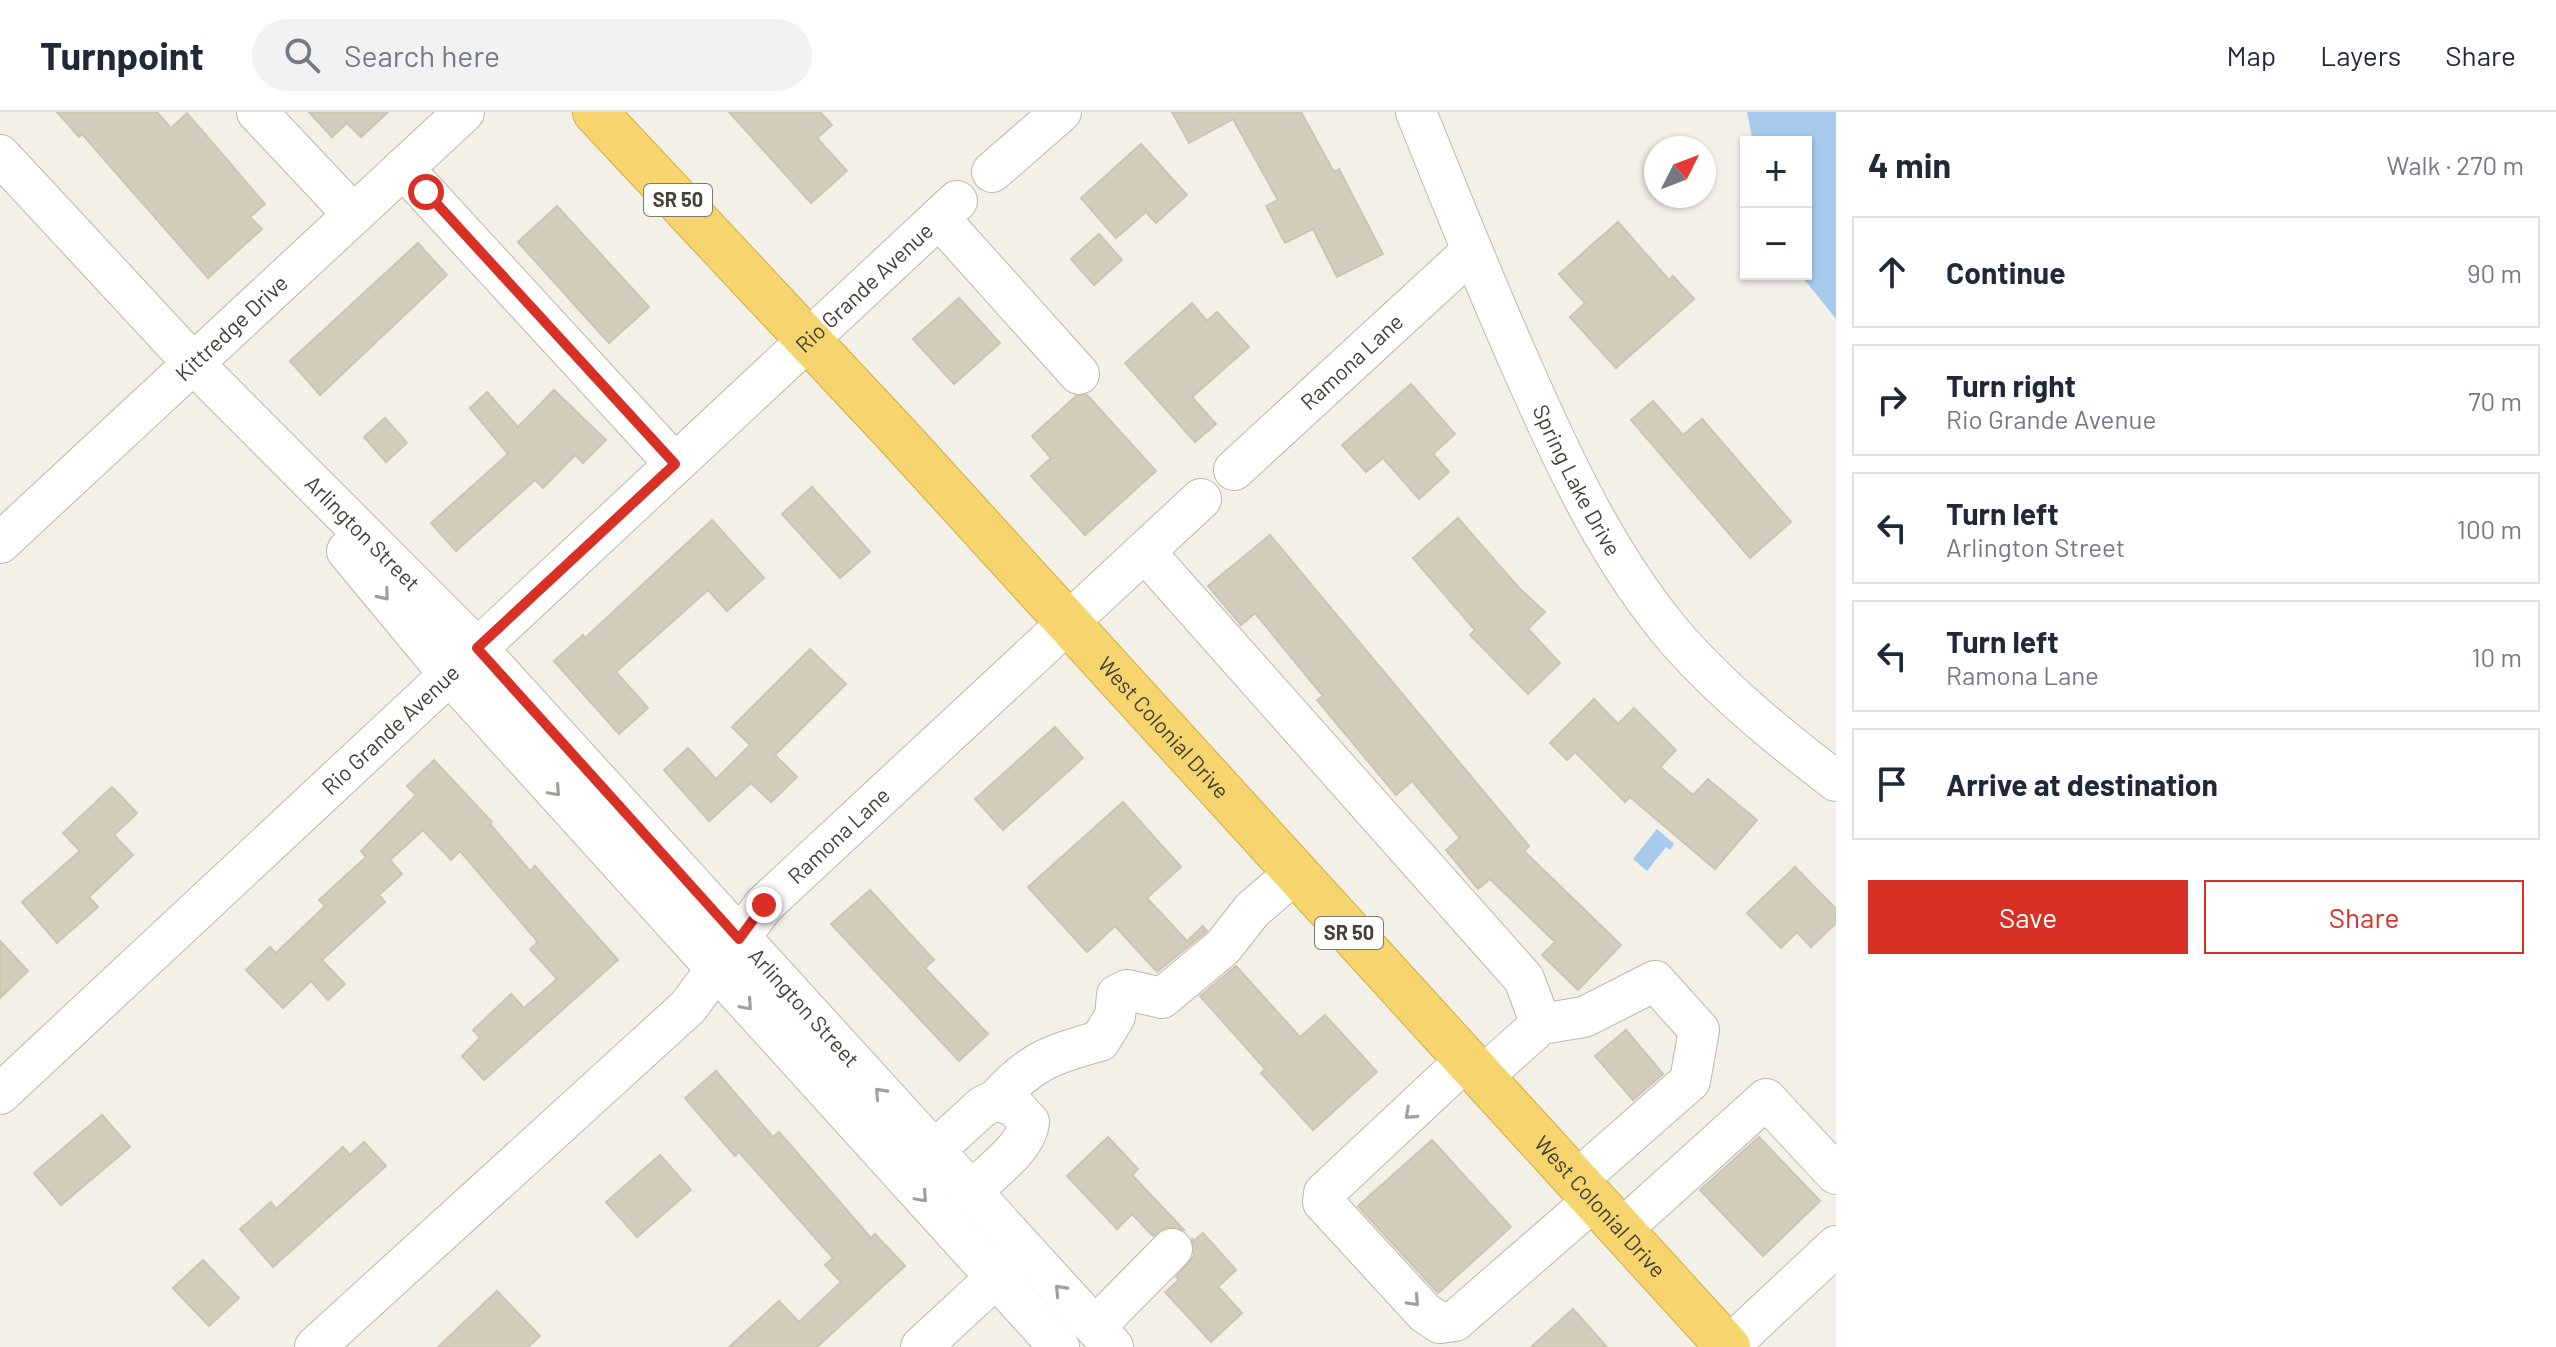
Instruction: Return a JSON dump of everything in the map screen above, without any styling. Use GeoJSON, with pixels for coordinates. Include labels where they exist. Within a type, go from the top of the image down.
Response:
{"type":"FeatureCollection","features":[{"type":"Feature","properties":{"kind":"highway","name":"West Colonial Drive"},"geometry":{"type":"LineString","coordinates":[[595,112],[809,340],[1728,1347]]}},
{"type":"Feature","properties":{"kind":"street"},"geometry":{"type":"LineString","coordinates":[[257,112],[353,214]]}},
{"type":"Feature","properties":{"kind":"street","name":"Kittredge Drive"},"geometry":{"type":"LineString","coordinates":[[0,543],[464,112]]}},
{"type":"Feature","properties":{"kind":"street"},"geometry":{"type":"LineString","coordinates":[[992,172],[1061,112]]}},
{"type":"Feature","properties":{"kind":"street","name":"Spring Lake Drive"},"geometry":{"type":"LineString","coordinates":[[1416,112],[1471,252],[1556,446],[1617,559],[1681,644],[1774,733],[1836,781]]}},
{"type":"Feature","properties":{"kind":"street","name":"Arlington Street"},"geometry":{"type":"LineString","coordinates":[[0,155],[192,362],[727,955],[995,1278],[1059,1347]]}},
{"type":"Feature","properties":{"kind":"street"},"geometry":{"type":"LineString","coordinates":[[403,168],[675,464]]}},
{"type":"Feature","properties":{"kind":"street","name":"Rio Grande Avenue"},"geometry":{"type":"LineString","coordinates":[[0,1094],[948,210],[1079,374]]}},
{"type":"Feature","properties":{"kind":"street","name":"Ramona Lane"},"geometry":{"type":"LineString","coordinates":[[1234,470],[1471,252]]}},
{"type":"Feature","properties":{"kind":"street","name":"Ramona Lane"},"geometry":{"type":"LineString","coordinates":[[315,1347],[688,1007],[764,905],[1201,499]]}},
{"type":"Feature","properties":{"kind":"street"},"geometry":{"type":"LineString","coordinates":[[1145,552],[1524,979],[1541,1024]]}},
{"type":"Feature","properties":{"kind":"street"},"geometry":{"type":"LineString","coordinates":[[934,1151],[983,1106],[996,1100],[1021,1072],[1058,1053],[1100,1041],[1115,1016],[1117,995],[1127,990],[1162,998],[1223,947],[1252,910],[1295,873]]}},
{"type":"Feature","properties":{"kind":"street","name":"Arlington Street"},"geometry":{"type":"LineString","coordinates":[[727,955],[934,1151],[1104,1337]]}},
{"type":"Feature","properties":{"kind":"street"},"geometry":{"type":"LineString","coordinates":[[1597,1203],[1690,1081],[1699,1030],[1655,981],[1584,1017],[1541,1024],[1474,1069],[1324,1193],[1323,1202],[1425,1313],[1440,1323],[1455,1321],[1597,1203],[1766,1099],[1836,1174]]}},
{"type":"Feature","properties":{"kind":"street"},"geometry":{"type":"LineString","coordinates":[[971,1192],[1028,1131],[1029,1122],[1014,1106],[996,1100]]}},
{"type":"Feature","properties":{"kind":"street"},"geometry":{"type":"LineString","coordinates":[[1728,1347],[1836,1246]]}},
{"type":"Feature","properties":{"kind":"street"},"geometry":{"type":"LineString","coordinates":[[1104,1337],[1172,1249]]}},
{"type":"Feature","properties":{"kind":"street"},"geometry":{"type":"LineString","coordinates":[[921,1347],[1024,1251]]}},
{"type":"Feature","properties":{"kind":"water"},"geometry":{"type":"Polygon","coordinates":[[[1747,112],[1836,112],[1836,319],[1805,280],[1812,280],[1812,136],[1752,136],[1747,112]]]}},
{"type":"Feature","properties":{"kind":"water"},"geometry":{"type":"Polygon","coordinates":[[[1657,829],[1674,844],[1670,850],[1666,847],[1647,871],[1633,859],[1657,829]]]}},
{"type":"Feature","properties":{"kind":"building"},"geometry":{"type":"Polygon","coordinates":[[[57,112],[157,112],[171,128],[187,113],[265,204],[250,217],[262,229],[208,278],[82,134],[79,137],[57,112]]]}},
{"type":"Feature","properties":{"kind":"building"},"geometry":{"type":"Polygon","coordinates":[[[309,112],[388,112],[361,137],[347,123],[332,137],[309,112]]]}},
{"type":"Feature","properties":{"kind":"building"},"geometry":{"type":"Polygon","coordinates":[[[729,112],[820,112],[832,125],[817,138],[847,171],[811,203],[729,112]]]}},
{"type":"Feature","properties":{"kind":"building"},"geometry":{"type":"Polygon","coordinates":[[[1172,112],[1301,112],[1334,172],[1339,169],[1383,254],[1337,277],[1313,229],[1285,243],[1266,206],[1278,200],[1233,119],[1189,143],[1172,112]]]}},
{"type":"Feature","properties":{"kind":"building"},"geometry":{"type":"Polygon","coordinates":[[[1141,144],[1187,195],[1156,223],[1146,212],[1116,238],[1081,198],[1141,144]]]}},
{"type":"Feature","properties":{"kind":"building"},"geometry":{"type":"Polygon","coordinates":[[[557,206],[649,307],[609,343],[518,242],[557,206]]]}},
{"type":"Feature","properties":{"kind":"building"},"geometry":{"type":"Polygon","coordinates":[[[1618,222],[1669,280],[1673,276],[1694,299],[1616,368],[1570,317],[1585,303],[1559,274],[1618,222]]]}},
{"type":"Feature","properties":{"kind":"building"},"geometry":{"type":"Polygon","coordinates":[[[1099,234],[1122,260],[1094,285],[1071,259],[1099,234]]]}},
{"type":"Feature","properties":{"kind":"building"},"geometry":{"type":"Polygon","coordinates":[[[418,243],[447,275],[320,395],[290,361],[418,243]]]}},
{"type":"Feature","properties":{"kind":"building"},"geometry":{"type":"Polygon","coordinates":[[[959,298],[1000,343],[954,384],[913,339],[959,298]]]}},
{"type":"Feature","properties":{"kind":"building"},"geometry":{"type":"Polygon","coordinates":[[[1192,303],[1207,321],[1217,312],[1249,347],[1192,397],[1216,424],[1195,442],[1125,363],[1192,303]]]}},
{"type":"Feature","properties":{"kind":"building"},"geometry":{"type":"Polygon","coordinates":[[[1411,384],[1455,434],[1433,454],[1449,472],[1419,499],[1383,458],[1366,472],[1342,445],[1411,384]]]}},
{"type":"Feature","properties":{"kind":"building"},"geometry":{"type":"Polygon","coordinates":[[[554,390],[606,440],[583,463],[575,455],[543,488],[535,480],[456,551],[431,523],[508,454],[470,408],[487,392],[518,427],[554,390]]]}},
{"type":"Feature","properties":{"kind":"building"},"geometry":{"type":"Polygon","coordinates":[[[1087,395],[1156,471],[1085,535],[1031,476],[1051,458],[1032,436],[1076,396],[1087,395]]]}},
{"type":"Feature","properties":{"kind":"building"},"geometry":{"type":"Polygon","coordinates":[[[1653,401],[1683,435],[1702,419],[1791,522],[1750,558],[1631,420],[1653,401]]]}},
{"type":"Feature","properties":{"kind":"building"},"geometry":{"type":"Polygon","coordinates":[[[385,418],[407,443],[386,462],[364,437],[385,418]]]}},
{"type":"Feature","properties":{"kind":"building"},"geometry":{"type":"Polygon","coordinates":[[[812,487],[870,552],[840,578],[782,514],[812,487]]]}},
{"type":"Feature","properties":{"kind":"building"},"geometry":{"type":"Polygon","coordinates":[[[1458,518],[1519,588],[1545,612],[1528,629],[1560,663],[1528,694],[1470,635],[1475,630],[1413,558],[1458,518]]]}},
{"type":"Feature","properties":{"kind":"building"},"geometry":{"type":"Polygon","coordinates":[[[712,520],[764,578],[727,611],[708,590],[616,672],[648,708],[619,734],[554,661],[583,635],[585,638],[712,520]]]}},
{"type":"Feature","properties":{"kind":"building"},"geometry":{"type":"Polygon","coordinates":[[[1270,535],[1529,846],[1524,851],[1621,945],[1578,990],[1542,955],[1555,942],[1490,879],[1478,889],[1446,850],[1460,838],[1412,781],[1396,795],[1317,700],[1323,696],[1255,613],[1241,625],[1208,586],[1270,535]]]}},
{"type":"Feature","properties":{"kind":"building"},"geometry":{"type":"Polygon","coordinates":[[[810,649],[846,684],[775,755],[797,777],[771,802],[751,783],[709,821],[664,770],[688,748],[716,779],[750,745],[732,727],[810,649]]]}},
{"type":"Feature","properties":{"kind":"building"},"geometry":{"type":"Polygon","coordinates":[[[1594,699],[1618,724],[1634,708],[1676,750],[1660,767],[1693,795],[1708,779],[1757,820],[1715,869],[1630,797],[1625,802],[1575,752],[1567,760],[1550,743],[1594,699]]]}},
{"type":"Feature","properties":{"kind":"building"},"geometry":{"type":"Polygon","coordinates":[[[1055,727],[1083,758],[1003,830],[975,799],[1055,727]]]}},
{"type":"Feature","properties":{"kind":"building"},"geometry":{"type":"Polygon","coordinates":[[[434,760],[492,822],[490,824],[530,871],[535,866],[618,960],[484,1080],[462,1056],[480,1038],[473,1030],[511,994],[524,1008],[557,979],[530,949],[538,942],[460,851],[451,860],[423,830],[390,860],[402,874],[379,895],[385,902],[322,960],[345,984],[328,1000],[311,981],[283,1008],[246,970],[270,947],[276,953],[325,906],[319,900],[366,857],[361,851],[416,795],[407,786],[434,760]]]}},
{"type":"Feature","properties":{"kind":"building"},"geometry":{"type":"Polygon","coordinates":[[[112,787],[137,813],[114,835],[133,855],[89,897],[98,907],[57,943],[22,902],[80,851],[63,833],[112,787]]]}},
{"type":"Feature","properties":{"kind":"building"},"geometry":{"type":"Polygon","coordinates":[[[1123,802],[1181,867],[1147,898],[1187,941],[1203,926],[1207,931],[1157,972],[1115,926],[1087,952],[1028,887],[1123,802]]]}},
{"type":"Feature","properties":{"kind":"building"},"geometry":{"type":"Polygon","coordinates":[[[1795,867],[1836,909],[1836,923],[1811,947],[1797,932],[1781,948],[1747,913],[1795,867]]]}},
{"type":"Feature","properties":{"kind":"building"},"geometry":{"type":"Polygon","coordinates":[[[870,890],[934,960],[925,968],[988,1034],[959,1061],[831,924],[870,890]]]}},
{"type":"Feature","properties":{"kind":"building"},"geometry":{"type":"Polygon","coordinates":[[[0,941],[28,971],[0,998],[0,941]]]}},
{"type":"Feature","properties":{"kind":"building"},"geometry":{"type":"Polygon","coordinates":[[[1236,966],[1300,1037],[1325,1015],[1377,1072],[1313,1130],[1261,1073],[1265,1069],[1200,996],[1236,966]]]}},
{"type":"Feature","properties":{"kind":"building"},"geometry":{"type":"Polygon","coordinates":[[[1626,1030],[1663,1074],[1633,1100],[1595,1056],[1626,1030]]]}},
{"type":"Feature","properties":{"kind":"building"},"geometry":{"type":"Polygon","coordinates":[[[716,1071],[773,1137],[779,1132],[871,1238],[875,1234],[905,1266],[817,1347],[729,1347],[779,1301],[799,1322],[841,1282],[825,1265],[833,1258],[739,1152],[735,1156],[685,1098],[716,1071]]]}},
{"type":"Feature","properties":{"kind":"building"},"geometry":{"type":"Polygon","coordinates":[[[102,1115],[130,1147],[61,1205],[34,1173],[102,1115]]]}},
{"type":"Feature","properties":{"kind":"building"},"geometry":{"type":"Polygon","coordinates":[[[1108,1137],[1138,1169],[1132,1175],[1184,1230],[1167,1227],[1153,1236],[1132,1214],[1117,1229],[1067,1176],[1108,1137]]]}},
{"type":"Feature","properties":{"kind":"building"},"geometry":{"type":"Polygon","coordinates":[[[1759,1137],[1820,1201],[1763,1256],[1700,1190],[1759,1137]]]}},
{"type":"Feature","properties":{"kind":"building"},"geometry":{"type":"Polygon","coordinates":[[[1432,1140],[1511,1227],[1438,1293],[1358,1206],[1432,1140]]]}},
{"type":"Feature","properties":{"kind":"building"},"geometry":{"type":"Polygon","coordinates":[[[364,1142],[386,1166],[273,1267],[240,1229],[271,1202],[276,1209],[343,1147],[350,1155],[364,1142]]]}},
{"type":"Feature","properties":{"kind":"building"},"geometry":{"type":"Polygon","coordinates":[[[660,1155],[691,1190],[637,1237],[606,1202],[660,1155]]]}},
{"type":"Feature","properties":{"kind":"building"},"geometry":{"type":"Polygon","coordinates":[[[1203,1233],[1236,1270],[1218,1287],[1242,1313],[1211,1342],[1165,1292],[1179,1280],[1176,1277],[1194,1256],[1192,1238],[1194,1241],[1203,1233]]]}},
{"type":"Feature","properties":{"kind":"building"},"geometry":{"type":"Polygon","coordinates":[[[203,1260],[239,1298],[209,1326],[173,1288],[203,1260]]]}},
{"type":"Feature","properties":{"kind":"building"},"geometry":{"type":"Polygon","coordinates":[[[497,1291],[540,1336],[528,1347],[438,1347],[497,1291]]]}},
{"type":"Feature","properties":{"kind":"building"},"geometry":{"type":"Polygon","coordinates":[[[1573,1309],[1607,1347],[1531,1347],[1573,1309]]]}},
{"type":"Feature","properties":{"kind":"route"},"geometry":{"type":"LineString","coordinates":[[426,192],[675,464],[477,648],[739,939],[764,905]]}}]}
